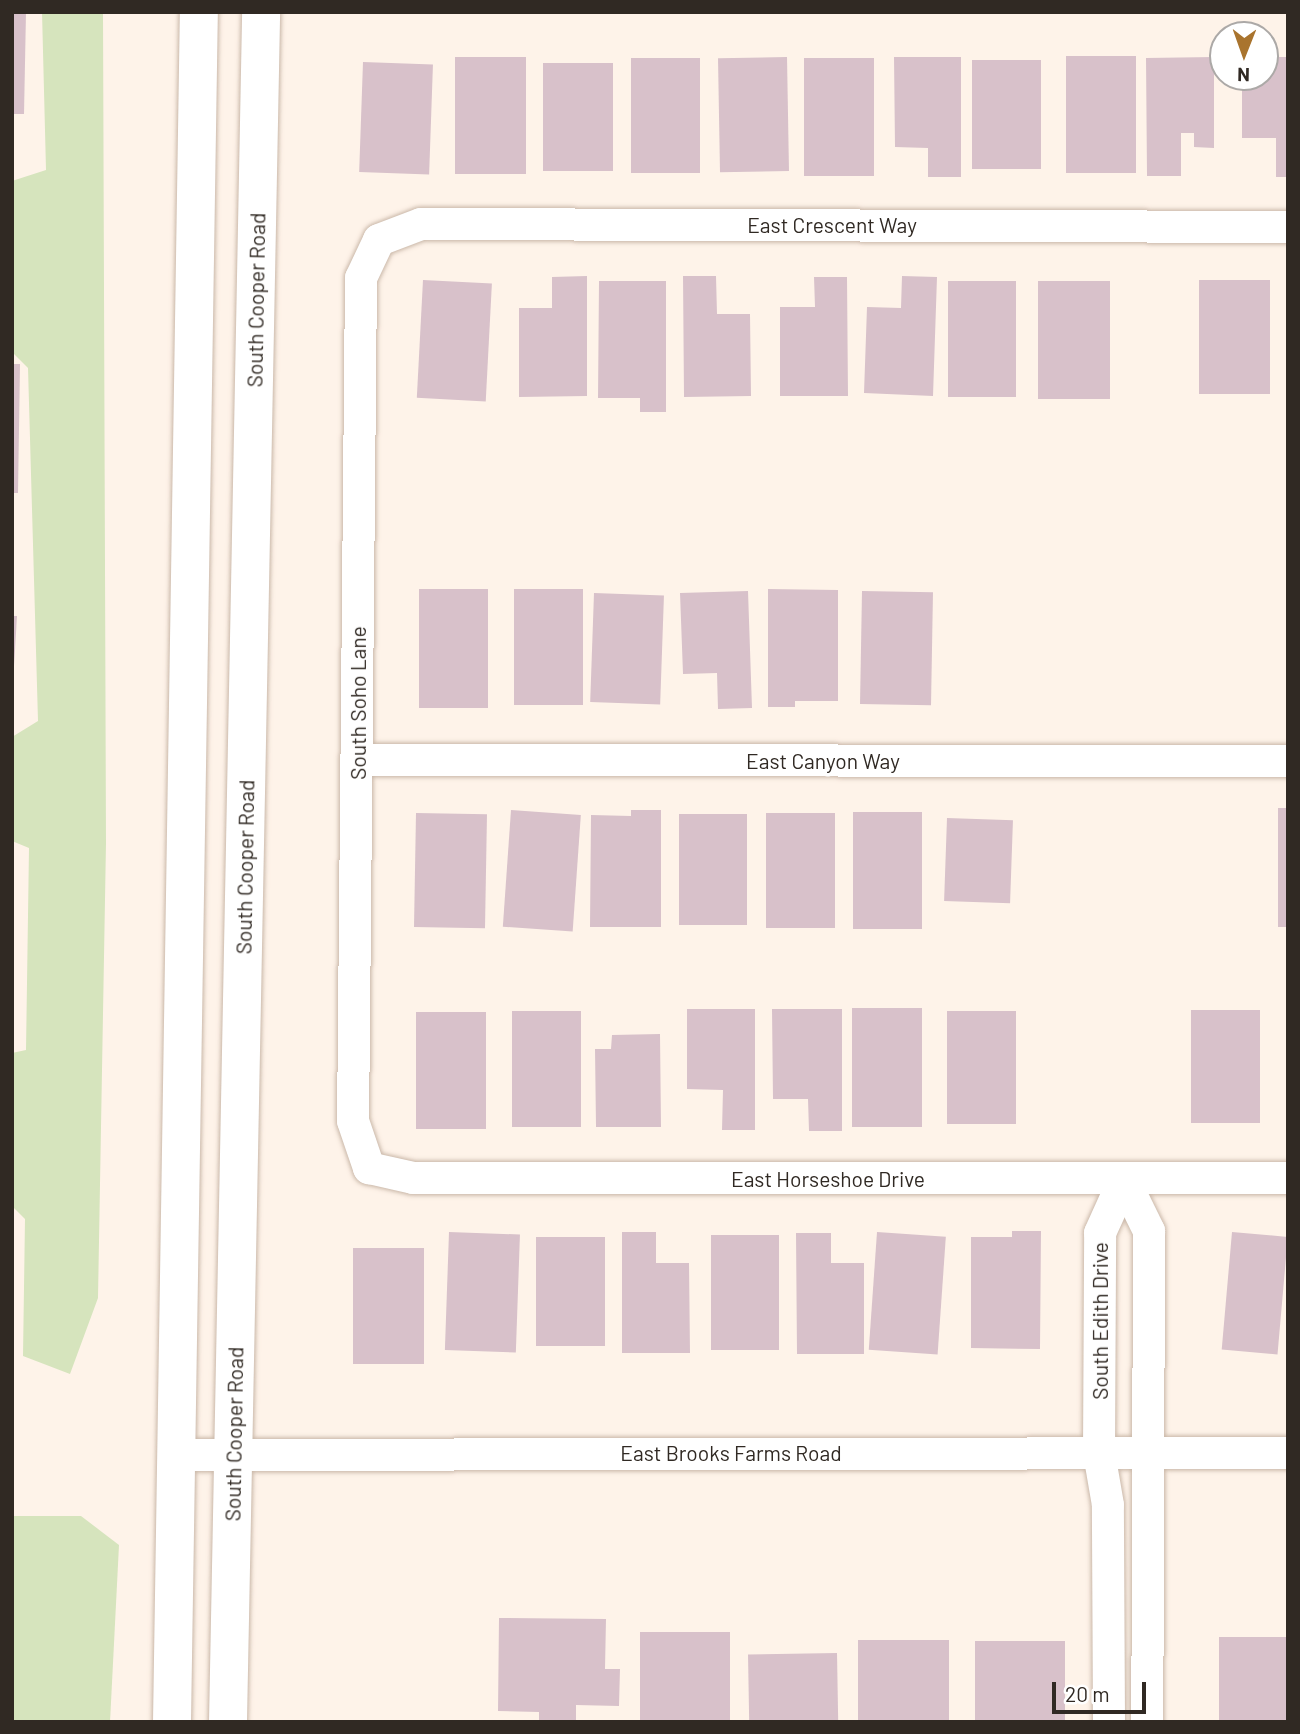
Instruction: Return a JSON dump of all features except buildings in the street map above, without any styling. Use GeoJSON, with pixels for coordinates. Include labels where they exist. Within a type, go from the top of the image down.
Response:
{"type":"FeatureCollection","features":[{"type":"Feature","properties":{"kind":"main road"},"geometry":{"type":"LineString","coordinates":[[172,1722],[174,1455],[199,12]]}},
{"type":"Feature","properties":{"kind":"main road","name":"South Cooper Road"},"geometry":{"type":"LineString","coordinates":[[228,1722],[261,12]]}},
{"type":"Feature","properties":{"kind":"street","name":"East Crescent Way"},"geometry":{"type":"LineString","coordinates":[[379,240],[421,224],[1288,227]]}},
{"type":"Feature","properties":{"kind":"street","name":"South Soho Lane"},"geometry":{"type":"LineString","coordinates":[[369,1168],[353,1121],[361,278],[379,240]]}},
{"type":"Feature","properties":{"kind":"street","name":"East Canyon Way"},"geometry":{"type":"LineString","coordinates":[[358,760],[1288,761]]}},
{"type":"Feature","properties":{"kind":"street","name":"East Horseshoe Drive"},"geometry":{"type":"LineString","coordinates":[[369,1168],[413,1178],[1288,1178]]}},
{"type":"Feature","properties":{"kind":"street","name":"South Edith Drive"},"geometry":{"type":"LineString","coordinates":[[1109,1722],[1108,1505],[1099,1452],[1100,1233],[1124,1180]]}},
{"type":"Feature","properties":{"kind":"street"},"geometry":{"type":"LineString","coordinates":[[1124,1180],[1149,1231],[1147,1722]]}},
{"type":"Feature","properties":{"kind":"street"},"geometry":{"type":"LineString","coordinates":[[1100,1294],[1150,1295]]}},
{"type":"Feature","properties":{"kind":"street","name":"East Brooks Farms Road"},"geometry":{"type":"LineString","coordinates":[[174,1455],[1288,1453]]}},
{"type":"Feature","properties":{"kind":"street"},"geometry":{"type":"LineString","coordinates":[[1108,1639],[1148,1640]]}},
{"type":"Feature","properties":{"kind":"green space"},"geometry":{"type":"Polygon","coordinates":[[[42,12],[103,12],[106,843],[98,1298],[70,1374],[23,1356],[25,1219],[12,1206],[12,1053],[26,1050],[29,848],[12,841],[12,737],[38,721],[28,368],[12,352],[12,181],[46,170],[42,12]]]}},
{"type":"Feature","properties":{"kind":"green space"},"geometry":{"type":"Polygon","coordinates":[[[12,1516],[81,1516],[119,1545],[110,1722],[12,1722],[12,1516]]]}}]}
